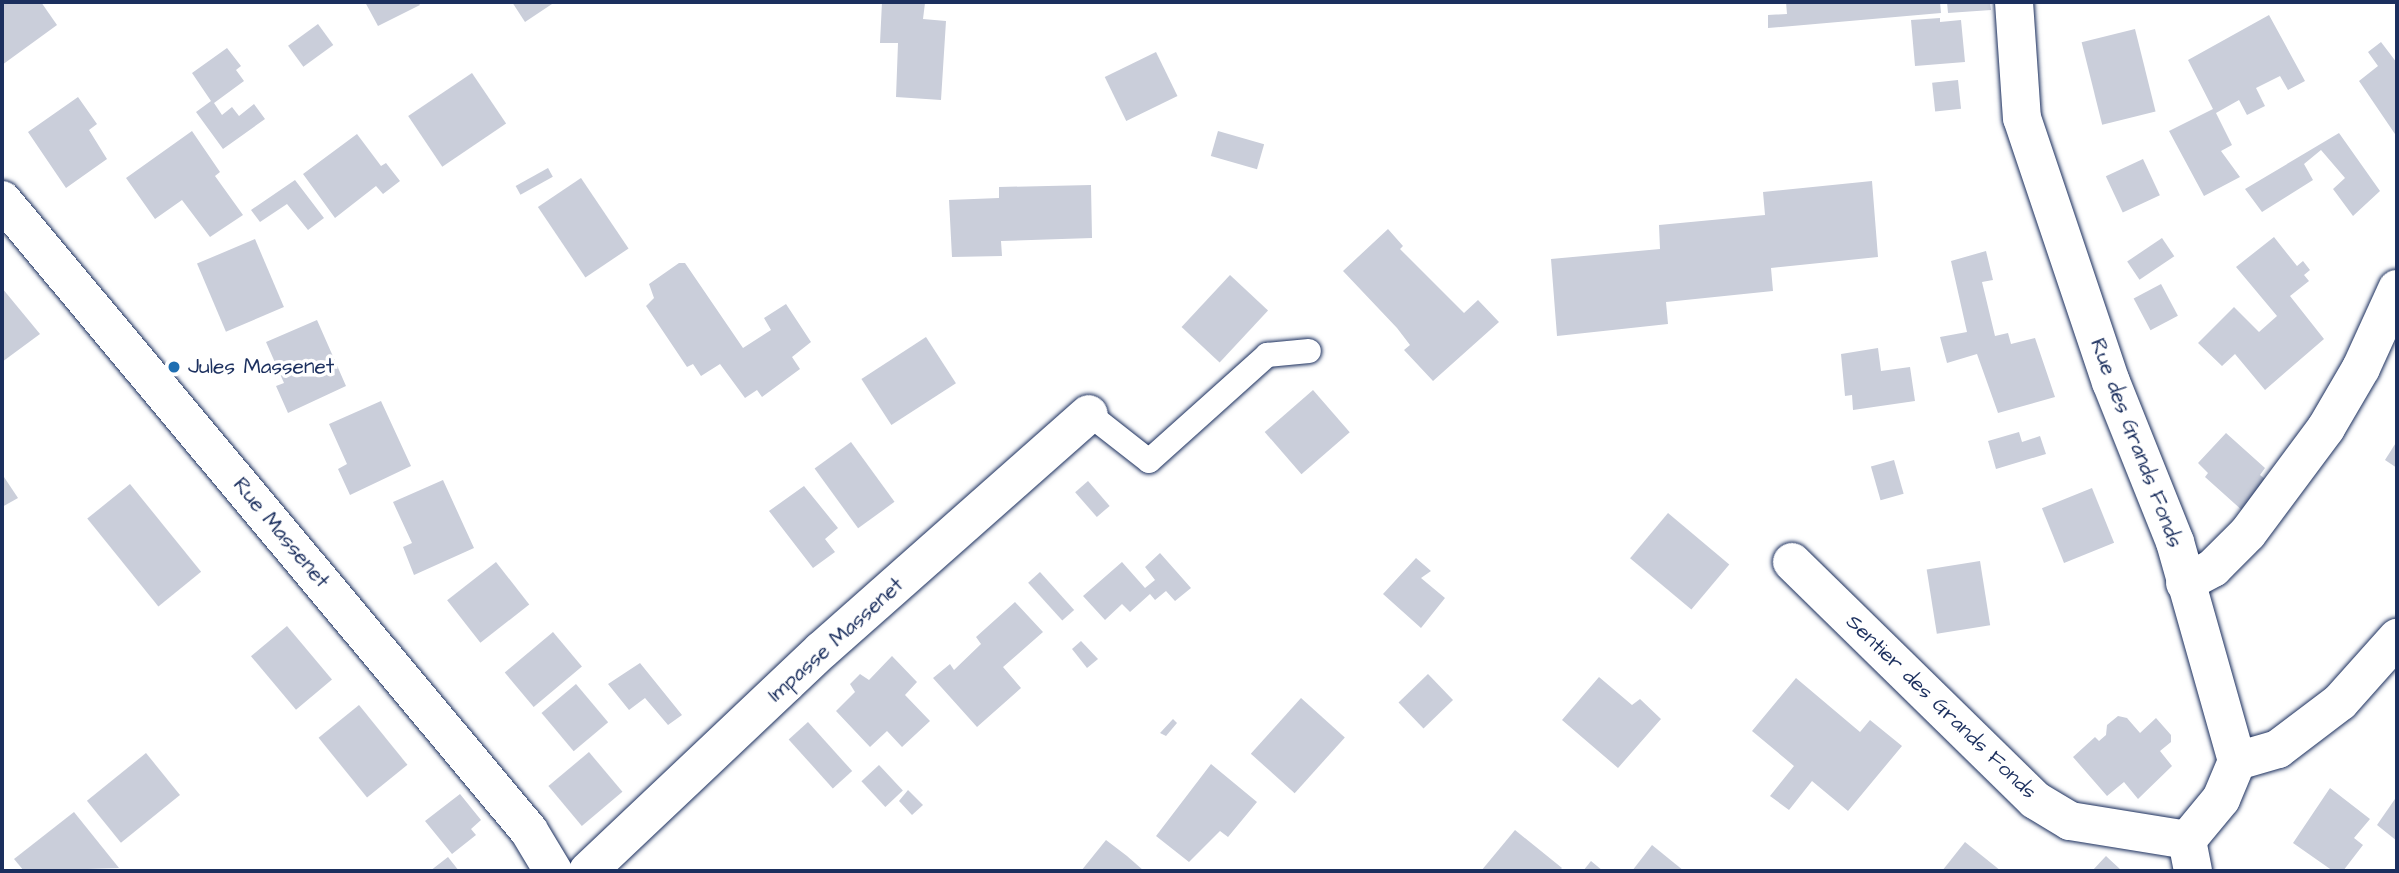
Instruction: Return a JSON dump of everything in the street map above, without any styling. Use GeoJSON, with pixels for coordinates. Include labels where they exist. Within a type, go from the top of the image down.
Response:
{"type":"FeatureCollection","features":[{"type":"Feature","properties":{"kind":"street","name":"Rue des Grands Fonds"},"geometry":{"type":"LineString","coordinates":[[2014,2],[2022,118],[2110,382],[2175,542],[2238,761]]}},
{"type":"Feature","properties":{"kind":"street","name":"Rue Massenet"},"geometry":{"type":"LineString","coordinates":[[2,200],[529,831],[553,871]]}},
{"type":"Feature","properties":{"kind":"street"},"geometry":{"type":"LineString","coordinates":[[2185,583],[2213,568],[2248,533],[2326,428],[2361,368],[2397,289]]}},
{"type":"Feature","properties":{"kind":"street","name":"Impasse Massenet"},"geometry":{"type":"LineString","coordinates":[[588,871],[822,650],[1089,414]]}},
{"type":"Feature","properties":{"kind":"street","name":"Sentier des Grands Fonds"},"geometry":{"type":"LineString","coordinates":[[1792,562],[2035,800],[2070,821],[2190,856]]}},
{"type":"Feature","properties":{"kind":"street"},"geometry":{"type":"LineString","coordinates":[[2190,856],[2238,761],[2278,749],[2340,702],[2397,638]]}},
{"type":"Feature","properties":{"kind":"lane"},"geometry":{"type":"LineString","coordinates":[[1089,414],[1149,461],[1267,355],[1308,351]]}},
{"type":"Feature","properties":{"kind":"building"},"geometry":{"type":"Polygon","coordinates":[[[2,2],[41,2],[57,25],[2,65],[2,2]]]}},
{"type":"Feature","properties":{"kind":"building"},"geometry":{"type":"Polygon","coordinates":[[[365,2],[418,2],[420,5],[378,26],[365,2]]]}},
{"type":"Feature","properties":{"kind":"building"},"geometry":{"type":"Polygon","coordinates":[[[512,2],[555,2],[525,22],[512,2]]]}},
{"type":"Feature","properties":{"kind":"building"},"geometry":{"type":"Polygon","coordinates":[[[882,2],[925,3],[923,19],[946,21],[941,100],[896,97],[898,43],[880,43],[882,2]]]}},
{"type":"Feature","properties":{"kind":"building"},"geometry":{"type":"Polygon","coordinates":[[[1786,2],[1940,2],[1941,13],[1768,28],[1768,15],[1787,14],[1786,2]]]}},
{"type":"Feature","properties":{"kind":"building"},"geometry":{"type":"Polygon","coordinates":[[[1947,2],[1990,2],[1991,10],[1948,13],[1947,2]]]}},
{"type":"Feature","properties":{"kind":"building"},"geometry":{"type":"Polygon","coordinates":[[[2269,15],[2305,81],[2288,90],[2280,76],[2256,88],[2265,106],[2247,115],[2239,100],[2216,113],[2232,145],[2221,151],[2240,177],[2204,196],[2169,131],[2213,109],[2188,60],[2269,15]]]}},
{"type":"Feature","properties":{"kind":"building"},"geometry":{"type":"Polygon","coordinates":[[[1940,18],[1940,22],[1961,20],[1965,62],[1915,66],[1911,20],[1940,18]]]}},
{"type":"Feature","properties":{"kind":"building"},"geometry":{"type":"Polygon","coordinates":[[[318,24],[333,45],[303,67],[288,46],[318,24]]]}},
{"type":"Feature","properties":{"kind":"building"},"geometry":{"type":"Polygon","coordinates":[[[2135,29],[2156,111],[2102,125],[2082,42],[2135,29]]]}},
{"type":"Feature","properties":{"kind":"building"},"geometry":{"type":"Polygon","coordinates":[[[2381,42],[2397,63],[2397,137],[2359,81],[2378,66],[2368,52],[2381,42]]]}},
{"type":"Feature","properties":{"kind":"building"},"geometry":{"type":"Polygon","coordinates":[[[227,48],[241,66],[236,70],[244,81],[214,103],[222,115],[232,107],[239,116],[254,104],[265,119],[223,149],[196,112],[211,101],[192,73],[227,48]]]}},
{"type":"Feature","properties":{"kind":"building"},"geometry":{"type":"Polygon","coordinates":[[[1156,52],[1177,96],[1126,121],[1105,77],[1156,52]]]}},
{"type":"Feature","properties":{"kind":"building"},"geometry":{"type":"Polygon","coordinates":[[[472,73],[506,124],[442,167],[408,116],[472,73]]]}},
{"type":"Feature","properties":{"kind":"building"},"geometry":{"type":"Polygon","coordinates":[[[1958,80],[1961,109],[1935,112],[1932,83],[1958,80]]]}},
{"type":"Feature","properties":{"kind":"building"},"geometry":{"type":"Polygon","coordinates":[[[78,97],[97,124],[89,130],[107,159],[66,188],[28,132],[78,97]]]}},
{"type":"Feature","properties":{"kind":"building"},"geometry":{"type":"Polygon","coordinates":[[[192,131],[220,172],[215,176],[243,215],[210,237],[182,200],[155,219],[126,178],[192,131]]]}},
{"type":"Feature","properties":{"kind":"building"},"geometry":{"type":"Polygon","coordinates":[[[1218,131],[1264,144],[1257,169],[1211,156],[1218,131]]]}},
{"type":"Feature","properties":{"kind":"building"},"geometry":{"type":"Polygon","coordinates":[[[2339,133],[2380,191],[2353,216],[2333,189],[2345,178],[2321,150],[2304,164],[2313,180],[2262,212],[2245,189],[2339,133]]]}},
{"type":"Feature","properties":{"kind":"building"},"geometry":{"type":"Polygon","coordinates":[[[357,134],[381,166],[386,163],[400,181],[383,194],[376,186],[335,218],[303,174],[357,134]]]}},
{"type":"Feature","properties":{"kind":"building"},"geometry":{"type":"Polygon","coordinates":[[[2143,159],[2160,195],[2123,213],[2106,176],[2143,159]]]}},
{"type":"Feature","properties":{"kind":"building"},"geometry":{"type":"Polygon","coordinates":[[[548,168],[553,177],[520,195],[516,186],[548,168]]]}},
{"type":"Feature","properties":{"kind":"building"},"geometry":{"type":"Polygon","coordinates":[[[581,178],[629,248],[585,278],[538,207],[581,178]]]}},
{"type":"Feature","properties":{"kind":"building"},"geometry":{"type":"Polygon","coordinates":[[[295,180],[324,218],[308,230],[287,204],[260,222],[251,210],[295,180]]]}},
{"type":"Feature","properties":{"kind":"building"},"geometry":{"type":"Polygon","coordinates":[[[1872,181],[1878,257],[1771,268],[1773,291],[1666,302],[1668,324],[1557,336],[1551,259],[1660,249],[1659,225],[1765,215],[1763,192],[1872,181]]]}},
{"type":"Feature","properties":{"kind":"building"},"geometry":{"type":"Polygon","coordinates":[[[1091,185],[1092,238],[1001,241],[1002,256],[952,257],[949,200],[999,198],[999,187],[1091,185]]]}},
{"type":"Feature","properties":{"kind":"building"},"geometry":{"type":"Polygon","coordinates":[[[1388,229],[1403,246],[1400,249],[1464,313],[1478,300],[1499,322],[1433,381],[1404,350],[1410,345],[1397,328],[1343,271],[1388,229]]]}},
{"type":"Feature","properties":{"kind":"building"},"geometry":{"type":"Polygon","coordinates":[[[2274,237],[2297,266],[2303,261],[2310,270],[2304,275],[2309,281],[2290,296],[2324,339],[2265,390],[2235,354],[2222,366],[2198,343],[2234,307],[2259,332],[2277,316],[2236,267],[2274,237]]]}},
{"type":"Feature","properties":{"kind":"building"},"geometry":{"type":"Polygon","coordinates":[[[2162,238],[2174,256],[2139,280],[2127,261],[2162,238]]]}},
{"type":"Feature","properties":{"kind":"building"},"geometry":{"type":"Polygon","coordinates":[[[255,239],[284,307],[226,332],[197,264],[255,239]]]}},
{"type":"Feature","properties":{"kind":"building"},"geometry":{"type":"Polygon","coordinates":[[[1986,251],[1993,280],[1982,282],[1995,336],[2008,333],[2011,344],[2035,338],[2055,397],[1998,413],[1977,354],[1947,363],[1940,337],[1967,332],[1951,261],[1986,251]]]}},
{"type":"Feature","properties":{"kind":"building"},"geometry":{"type":"Polygon","coordinates":[[[679,263],[685,263],[743,348],[771,330],[764,318],[786,304],[811,342],[792,357],[800,369],[762,397],[757,390],[745,398],[720,364],[701,376],[693,364],[687,367],[646,306],[654,298],[649,284],[679,263]]]}},
{"type":"Feature","properties":{"kind":"building"},"geometry":{"type":"Polygon","coordinates":[[[1230,275],[1268,310],[1220,362],[1182,327],[1230,275]]]}},
{"type":"Feature","properties":{"kind":"building"},"geometry":{"type":"Polygon","coordinates":[[[2161,284],[2178,316],[2151,330],[2134,299],[2161,284]]]}},
{"type":"Feature","properties":{"kind":"building"},"geometry":{"type":"Polygon","coordinates":[[[2,288],[40,334],[2,362],[2,288]]]}},
{"type":"Feature","properties":{"kind":"building"},"geometry":{"type":"Polygon","coordinates":[[[317,320],[346,386],[288,413],[276,386],[284,383],[266,342],[317,320]]]}},
{"type":"Feature","properties":{"kind":"building"},"geometry":{"type":"Polygon","coordinates":[[[926,337],[956,383],[891,425],[861,379],[926,337]]]}},
{"type":"Feature","properties":{"kind":"building"},"geometry":{"type":"Polygon","coordinates":[[[1878,348],[1881,371],[1910,367],[1915,401],[1853,410],[1852,395],[1845,396],[1841,354],[1878,348]]]}},
{"type":"Feature","properties":{"kind":"building"},"geometry":{"type":"Polygon","coordinates":[[[1313,390],[1350,432],[1301,474],[1265,432],[1313,390]]]}},
{"type":"Feature","properties":{"kind":"building"},"geometry":{"type":"Polygon","coordinates":[[[381,401],[411,466],[350,495],[338,469],[347,464],[329,424],[381,401]]]}},
{"type":"Feature","properties":{"kind":"building"},"geometry":{"type":"Polygon","coordinates":[[[2019,432],[2022,442],[2040,436],[2046,454],[1996,469],[1988,441],[2019,432]]]}},
{"type":"Feature","properties":{"kind":"building"},"geometry":{"type":"Polygon","coordinates":[[[2226,433],[2265,468],[2260,475],[2270,483],[2244,512],[2205,477],[2208,473],[2198,463],[2226,433]]]}},
{"type":"Feature","properties":{"kind":"building"},"geometry":{"type":"Polygon","coordinates":[[[2397,441],[2397,468],[2385,460],[2397,441]]]}},
{"type":"Feature","properties":{"kind":"building"},"geometry":{"type":"Polygon","coordinates":[[[851,442],[894,502],[858,528],[815,468],[851,442]]]}},
{"type":"Feature","properties":{"kind":"building"},"geometry":{"type":"Polygon","coordinates":[[[1894,460],[1904,494],[1881,500],[1871,467],[1894,460]]]}},
{"type":"Feature","properties":{"kind":"building"},"geometry":{"type":"Polygon","coordinates":[[[4,477],[18,498],[2,507],[2,478],[4,477]]]}},
{"type":"Feature","properties":{"kind":"building"},"geometry":{"type":"Polygon","coordinates":[[[443,480],[474,548],[414,575],[403,547],[412,543],[393,502],[443,480]]]}},
{"type":"Feature","properties":{"kind":"building"},"geometry":{"type":"Polygon","coordinates":[[[1088,481],[1110,506],[1097,517],[1075,492],[1088,481]]]}},
{"type":"Feature","properties":{"kind":"building"},"geometry":{"type":"Polygon","coordinates":[[[130,484],[201,572],[158,606],[87,519],[130,484]]]}},
{"type":"Feature","properties":{"kind":"building"},"geometry":{"type":"Polygon","coordinates":[[[804,486],[838,528],[825,539],[835,552],[813,568],[769,511],[804,486]]]}},
{"type":"Feature","properties":{"kind":"building"},"geometry":{"type":"Polygon","coordinates":[[[2092,488],[2114,543],[2064,563],[2042,508],[2092,488]]]}},
{"type":"Feature","properties":{"kind":"building"},"geometry":{"type":"Polygon","coordinates":[[[1668,513],[1729,564],[1691,610],[1630,558],[1668,513]]]}},
{"type":"Feature","properties":{"kind":"building"},"geometry":{"type":"Polygon","coordinates":[[[1160,553],[1191,588],[1175,601],[1166,591],[1155,600],[1150,594],[1130,612],[1122,604],[1105,620],[1083,596],[1122,562],[1145,588],[1155,580],[1145,567],[1160,553]]]}},
{"type":"Feature","properties":{"kind":"building"},"geometry":{"type":"Polygon","coordinates":[[[1416,558],[1431,571],[1421,578],[1445,598],[1421,628],[1383,594],[1416,558]]]}},
{"type":"Feature","properties":{"kind":"building"},"geometry":{"type":"Polygon","coordinates":[[[1980,561],[1990,625],[1937,634],[1927,569],[1980,561]]]}},
{"type":"Feature","properties":{"kind":"building"},"geometry":{"type":"Polygon","coordinates":[[[496,562],[529,605],[480,643],[447,600],[496,562]]]}},
{"type":"Feature","properties":{"kind":"building"},"geometry":{"type":"Polygon","coordinates":[[[1040,572],[1074,610],[1062,621],[1028,583],[1040,572]]]}},
{"type":"Feature","properties":{"kind":"building"},"geometry":{"type":"Polygon","coordinates":[[[1015,602],[1043,632],[1003,667],[1021,688],[977,727],[933,678],[950,664],[954,670],[981,644],[976,637],[1015,602]]]}},
{"type":"Feature","properties":{"kind":"building"},"geometry":{"type":"Polygon","coordinates":[[[287,626],[332,680],[296,710],[251,656],[287,626]]]}},
{"type":"Feature","properties":{"kind":"building"},"geometry":{"type":"Polygon","coordinates":[[[553,632],[582,666],[534,707],[505,672],[553,632]]]}},
{"type":"Feature","properties":{"kind":"building"},"geometry":{"type":"Polygon","coordinates":[[[1081,641],[1098,659],[1087,668],[1072,649],[1081,641]]]}},
{"type":"Feature","properties":{"kind":"building"},"geometry":{"type":"Polygon","coordinates":[[[892,656],[917,682],[905,695],[930,721],[902,747],[887,731],[870,747],[836,711],[855,692],[850,684],[860,674],[869,680],[892,656]]]}},
{"type":"Feature","properties":{"kind":"building"},"geometry":{"type":"Polygon","coordinates":[[[640,663],[682,715],[668,725],[645,698],[629,710],[608,684],[640,663]]]}},
{"type":"Feature","properties":{"kind":"building"},"geometry":{"type":"Polygon","coordinates":[[[1428,674],[1453,700],[1424,728],[1399,702],[1428,674]]]}},
{"type":"Feature","properties":{"kind":"building"},"geometry":{"type":"Polygon","coordinates":[[[1599,677],[1632,705],[1640,699],[1661,719],[1618,768],[1562,720],[1599,677]]]}},
{"type":"Feature","properties":{"kind":"building"},"geometry":{"type":"Polygon","coordinates":[[[1796,678],[1860,732],[1870,720],[1902,746],[1848,811],[1812,781],[1789,810],[1770,796],[1794,766],[1752,731],[1796,678]]]}},
{"type":"Feature","properties":{"kind":"building"},"geometry":{"type":"Polygon","coordinates":[[[576,684],[608,722],[574,751],[542,713],[576,684]]]}},
{"type":"Feature","properties":{"kind":"building"},"geometry":{"type":"Polygon","coordinates":[[[1301,698],[1345,737],[1295,793],[1251,754],[1301,698]]]}},
{"type":"Feature","properties":{"kind":"building"},"geometry":{"type":"Polygon","coordinates":[[[359,705],[407,765],[367,798],[319,738],[359,705]]]}},
{"type":"Feature","properties":{"kind":"building"},"geometry":{"type":"Polygon","coordinates":[[[2118,716],[2127,718],[2140,733],[2156,718],[2171,735],[2171,742],[2160,751],[2172,766],[2138,799],[2124,782],[2107,796],[2073,757],[2095,737],[2099,741],[2106,735],[2107,725],[2118,716]]]}},
{"type":"Feature","properties":{"kind":"building"},"geometry":{"type":"Polygon","coordinates":[[[1173,719],[1177,723],[1166,736],[1160,733],[1173,719]]]}},
{"type":"Feature","properties":{"kind":"building"},"geometry":{"type":"Polygon","coordinates":[[[808,722],[852,771],[833,788],[789,739],[808,722]]]}},
{"type":"Feature","properties":{"kind":"building"},"geometry":{"type":"Polygon","coordinates":[[[589,752],[622,792],[582,826],[548,786],[589,752]]]}},
{"type":"Feature","properties":{"kind":"building"},"geometry":{"type":"Polygon","coordinates":[[[146,753],[180,795],[121,843],[87,801],[146,753]]]}},
{"type":"Feature","properties":{"kind":"building"},"geometry":{"type":"Polygon","coordinates":[[[1211,764],[1257,802],[1228,837],[1220,831],[1189,862],[1156,836],[1211,764]]]}},
{"type":"Feature","properties":{"kind":"building"},"geometry":{"type":"Polygon","coordinates":[[[879,765],[903,791],[885,807],[861,781],[879,765]]]}},
{"type":"Feature","properties":{"kind":"building"},"geometry":{"type":"Polygon","coordinates":[[[2330,788],[2370,819],[2354,838],[2363,845],[2343,871],[2333,871],[2293,843],[2330,788]]]}},
{"type":"Feature","properties":{"kind":"building"},"geometry":{"type":"Polygon","coordinates":[[[908,790],[923,805],[912,815],[899,801],[908,790]]]}},
{"type":"Feature","properties":{"kind":"building"},"geometry":{"type":"Polygon","coordinates":[[[460,794],[481,820],[471,829],[476,835],[452,854],[425,821],[460,794]]]}},
{"type":"Feature","properties":{"kind":"building"},"geometry":{"type":"Polygon","coordinates":[[[2397,796],[2397,841],[2377,825],[2397,796]]]}},
{"type":"Feature","properties":{"kind":"building"},"geometry":{"type":"Polygon","coordinates":[[[74,812],[119,868],[24,871],[14,859],[74,812]]]}},
{"type":"Feature","properties":{"kind":"building"},"geometry":{"type":"Polygon","coordinates":[[[1515,830],[1562,868],[1559,871],[1481,871],[1515,830]]]}},
{"type":"Feature","properties":{"kind":"building"},"geometry":{"type":"Polygon","coordinates":[[[1106,840],[1127,856],[1144,871],[1081,871],[1106,840]]]}},
{"type":"Feature","properties":{"kind":"building"},"geometry":{"type":"Polygon","coordinates":[[[1965,842],[2001,871],[1942,871],[1965,842]]]}},
{"type":"Feature","properties":{"kind":"building"},"geometry":{"type":"Polygon","coordinates":[[[1652,845],[1684,871],[1632,871],[1652,845]]]}},
{"type":"Feature","properties":{"kind":"building"},"geometry":{"type":"Polygon","coordinates":[[[2106,856],[2122,871],[2092,871],[2106,856]]]}},
{"type":"Feature","properties":{"kind":"building"},"geometry":{"type":"Polygon","coordinates":[[[448,857],[459,871],[430,871],[448,857]]]}},
{"type":"Feature","properties":{"kind":"building"},"geometry":{"type":"Polygon","coordinates":[[[1591,861],[1603,871],[1583,871],[1591,861]]]}},
{"type":"Feature","properties":{"kind":"place","name":"Jules Massenet"},"geometry":{"type":"Point","coordinates":[174,367]}}]}
